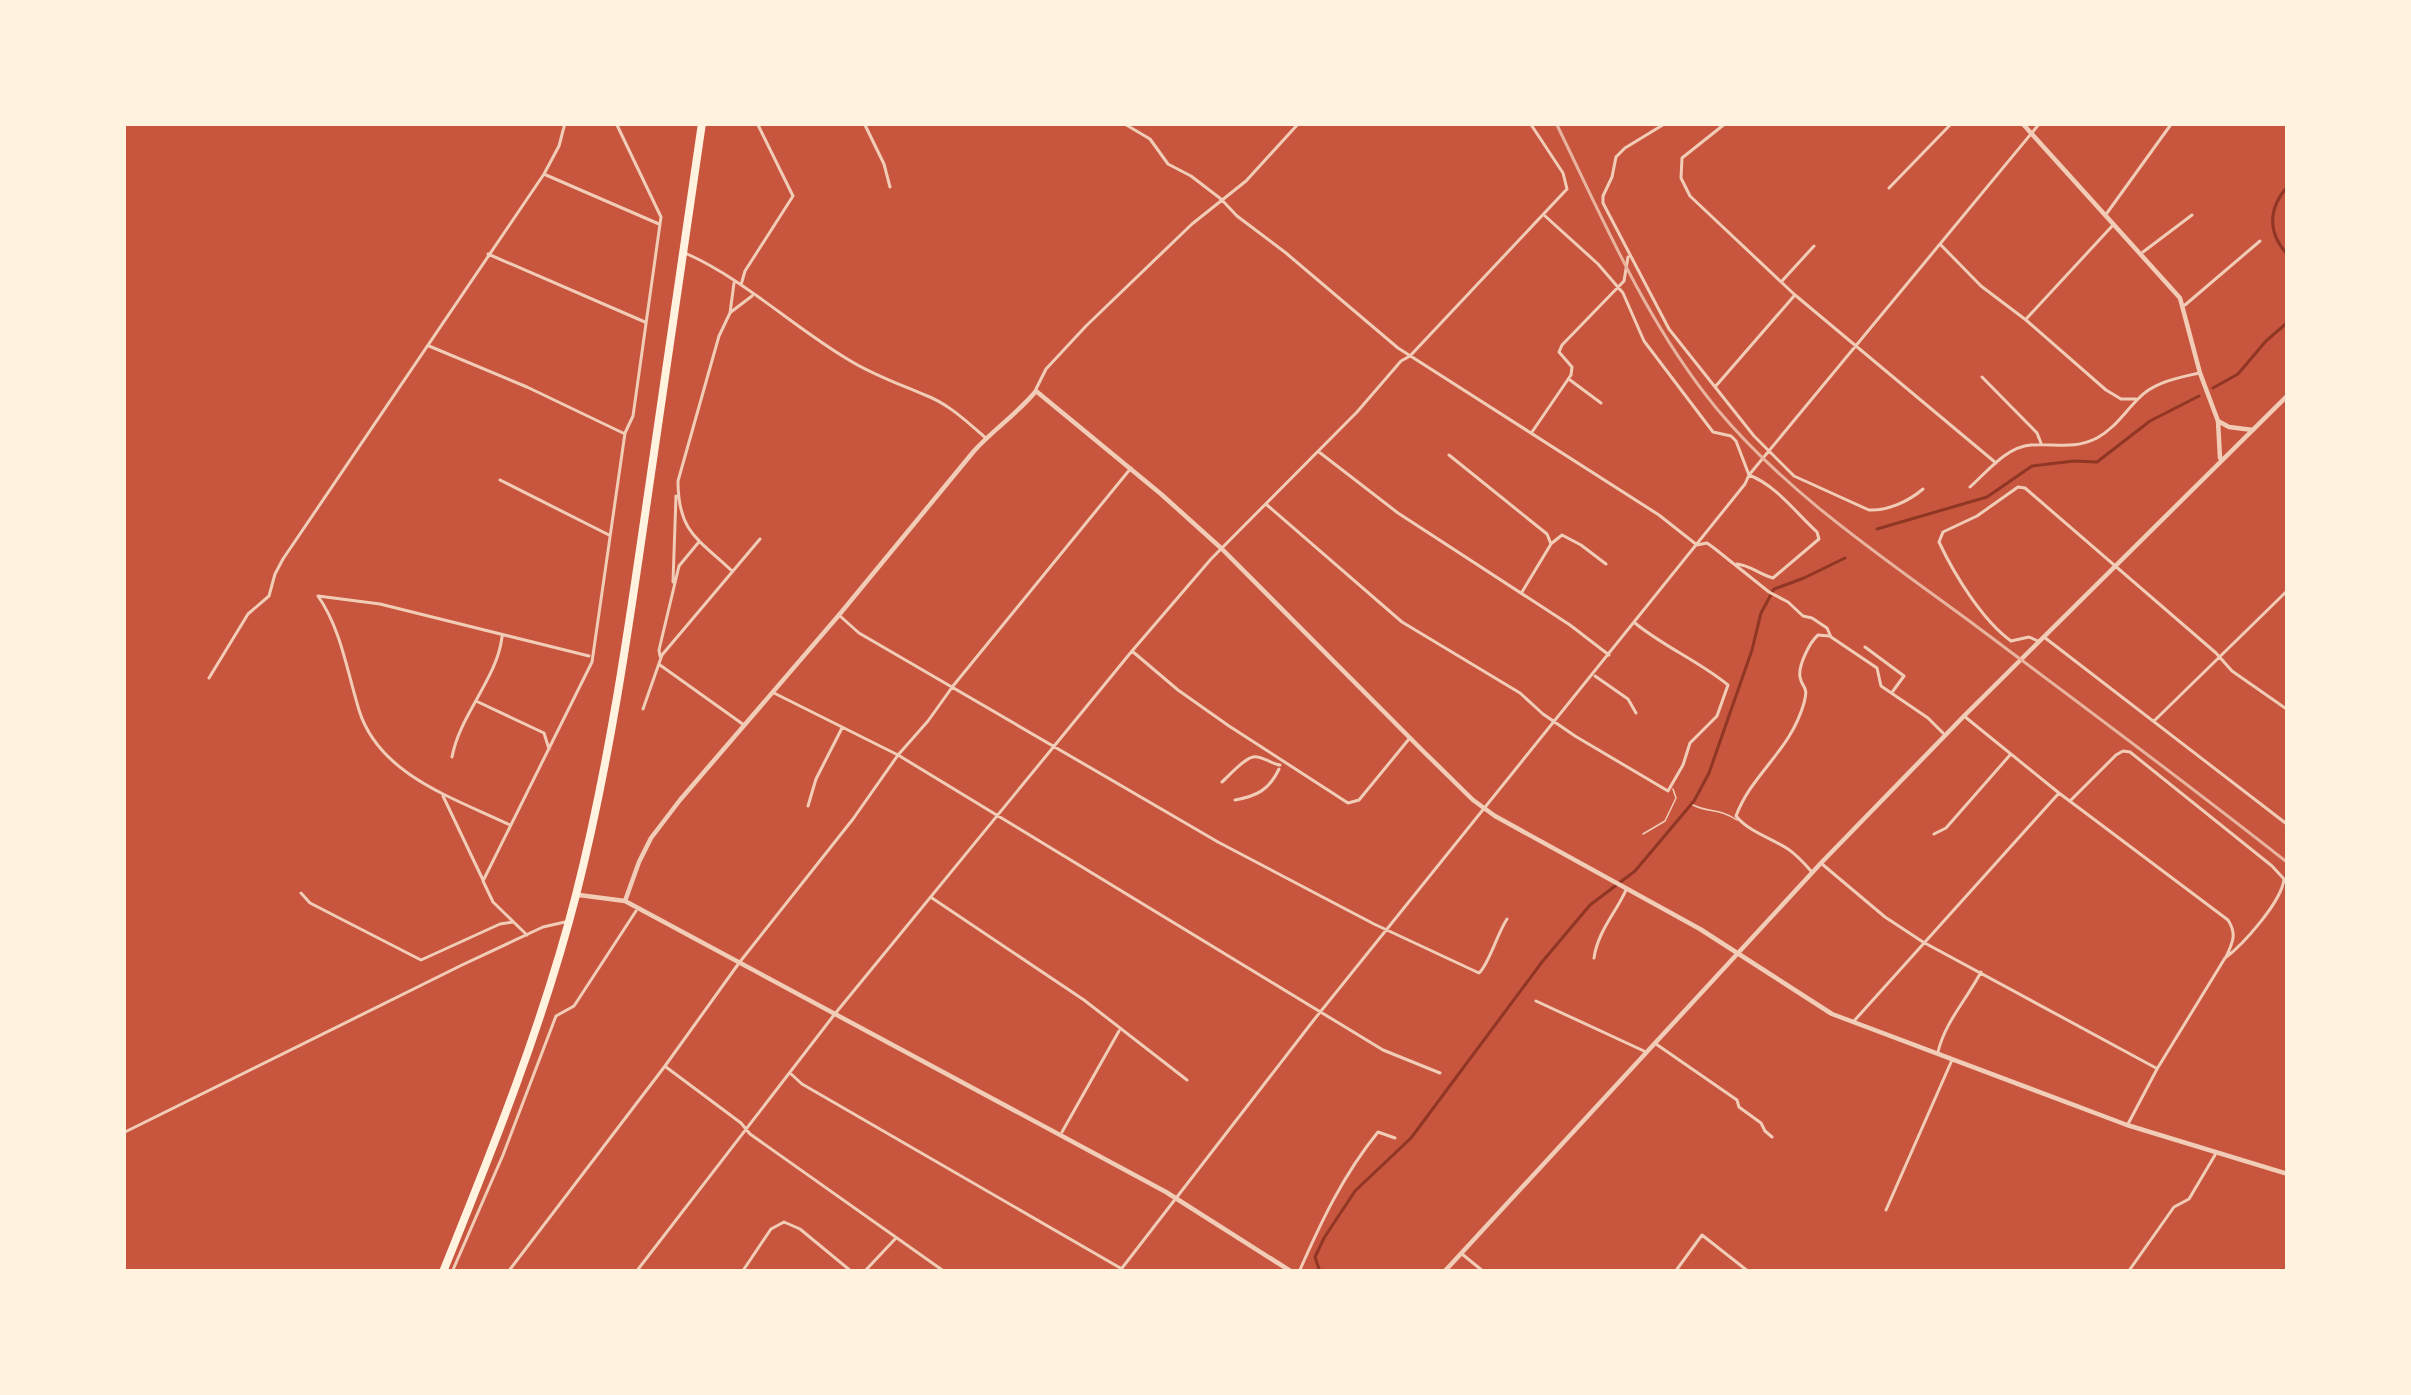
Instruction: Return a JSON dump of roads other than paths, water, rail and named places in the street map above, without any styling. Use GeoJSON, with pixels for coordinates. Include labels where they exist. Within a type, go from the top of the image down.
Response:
{"type":"FeatureCollection","features":[{"type":"Feature","properties":{"kind":"highway"},"geometry":{"type":"LineString","coordinates":[[448,1272],[521,1073],[576,894],[621,680],[702,123]]}},
{"type":"Feature","properties":{"kind":"street"},"geometry":{"type":"LineString","coordinates":[[209,678],[248,614],[269,596],[283,560],[544,174],[560,146],[565,123]]}},
{"type":"Feature","properties":{"kind":"street"},"geometry":{"type":"LineString","coordinates":[[483,881],[584,682],[592,657],[660,224],[657,205],[616,123]]}},
{"type":"Feature","properties":{"kind":"street"},"geometry":{"type":"LineString","coordinates":[[741,286],[793,196],[757,123]]}},
{"type":"Feature","properties":{"kind":"street"},"geometry":{"type":"LineString","coordinates":[[864,123],[890,187]]}},
{"type":"Feature","properties":{"kind":"street"},"geometry":{"type":"LineString","coordinates":[[1123,123],[1150,140],[1168,164],[1221,199],[1410,356],[1697,544],[1706,543],[1803,616],[1827,628],[1831,637]]}},
{"type":"Feature","properties":{"kind":"street"},"geometry":{"type":"LineString","coordinates":[[625,901],[651,838],[986,437],[1036,392],[1058,355],[1192,224],[1246,181],[1299,123]]}},
{"type":"Feature","properties":{"kind":"street"},"geometry":{"type":"LineString","coordinates":[[636,1272],[834,1015],[1132,650],[1222,548],[1567,189],[1563,173],[1530,123]]}},
{"type":"Feature","properties":{"kind":"street"},"geometry":{"type":"LineString","coordinates":[[1664,123],[1616,157],[1603,203],[1669,329],[1754,436],[1794,476],[1869,510],[1881,511],[1923,489]]}},
{"type":"Feature","properties":{"kind":"street"},"geometry":{"type":"LineString","coordinates":[[1726,123],[1682,158],[1681,178],[1690,196],[1795,295],[1996,463]]}},
{"type":"Feature","properties":{"kind":"street"},"geometry":{"type":"LineString","coordinates":[[1889,188],[1952,123]]}},
{"type":"Feature","properties":{"kind":"street"},"geometry":{"type":"LineString","coordinates":[[2022,123],[2176,292],[2218,422],[2220,461]]}},
{"type":"Feature","properties":{"kind":"street"},"geometry":{"type":"LineString","coordinates":[[789,1072],[802,1084],[1121,1270],[1320,1012],[1610,656],[1769,450],[2040,123]]}},
{"type":"Feature","properties":{"kind":"street"},"geometry":{"type":"LineString","coordinates":[[2105,214],[2172,123]]}},
{"type":"Feature","properties":{"kind":"street"},"geometry":{"type":"LineString","coordinates":[[544,174],[660,224]]}},
{"type":"Feature","properties":{"kind":"street"},"geometry":{"type":"LineString","coordinates":[[1543,214],[1623,293],[1644,341],[1713,432],[1736,441],[1749,475],[1761,480],[1817,532],[1819,538],[1773,578],[1735,564]]}},
{"type":"Feature","properties":{"kind":"street"},"geometry":{"type":"LineString","coordinates":[[2142,253],[2192,215]]}},
{"type":"Feature","properties":{"kind":"street"},"geometry":{"type":"LineString","coordinates":[[2026,320],[2115,224]]}},
{"type":"Feature","properties":{"kind":"street"},"geometry":{"type":"LineString","coordinates":[[2183,306],[2260,241]]}},
{"type":"Feature","properties":{"kind":"street"},"geometry":{"type":"LineString","coordinates":[[1532,434],[1569,379],[1572,367],[1559,352],[1562,345],[1627,274],[1629,244]]}},
{"type":"Feature","properties":{"kind":"street"},"geometry":{"type":"LineString","coordinates":[[1940,244],[1981,286],[2106,390],[2121,398],[2138,398]]}},
{"type":"Feature","properties":{"kind":"street"},"geometry":{"type":"LineString","coordinates":[[1781,282],[1814,246]]}},
{"type":"Feature","properties":{"kind":"street"},"geometry":{"type":"LineString","coordinates":[[683,252],[734,281],[851,362],[928,396],[986,437]]}},
{"type":"Feature","properties":{"kind":"street"},"geometry":{"type":"LineString","coordinates":[[488,254],[646,322]]}},
{"type":"Feature","properties":{"kind":"street"},"geometry":{"type":"LineString","coordinates":[[673,590],[678,481],[719,336],[730,313],[734,281]]}},
{"type":"Feature","properties":{"kind":"street"},"geometry":{"type":"LineString","coordinates":[[1715,387],[1795,295]]}},
{"type":"Feature","properties":{"kind":"street"},"geometry":{"type":"LineString","coordinates":[[730,313],[754,296]]}},
{"type":"Feature","properties":{"kind":"street"},"geometry":{"type":"LineString","coordinates":[[428,346],[527,386],[625,434]]}},
{"type":"Feature","properties":{"kind":"street"},"geometry":{"type":"LineString","coordinates":[[1970,488],[2016,448],[2062,447],[2092,440],[2126,415],[2138,398],[2160,385],[2200,373]]}},
{"type":"Feature","properties":{"kind":"street"},"geometry":{"type":"LineString","coordinates":[[1982,377],[2037,433],[2041,445]]}},
{"type":"Feature","properties":{"kind":"street"},"geometry":{"type":"LineString","coordinates":[[1569,379],[1601,403]]}},
{"type":"Feature","properties":{"kind":"street"},"geometry":{"type":"LineString","coordinates":[[1036,392],[1222,548],[1485,809],[1700,929],[1832,1014],[2127,1125],[2288,1174]]}},
{"type":"Feature","properties":{"kind":"street"},"geometry":{"type":"LineString","coordinates":[[1444,1272],[1812,872],[2288,395]]}},
{"type":"Feature","properties":{"kind":"street"},"geometry":{"type":"LineString","coordinates":[[2121,398],[2126,415]]}},
{"type":"Feature","properties":{"kind":"street"},"geometry":{"type":"LineString","coordinates":[[2218,422],[2253,430]]}},
{"type":"Feature","properties":{"kind":"street"},"geometry":{"type":"LineString","coordinates":[[1317,451],[1398,513],[1610,656]]}},
{"type":"Feature","properties":{"kind":"street"},"geometry":{"type":"LineString","coordinates":[[1449,455],[1547,534],[1551,544]]}},
{"type":"Feature","properties":{"kind":"street"},"geometry":{"type":"LineString","coordinates":[[508,1272],[898,755],[1131,468]]}},
{"type":"Feature","properties":{"kind":"street"},"geometry":{"type":"LineString","coordinates":[[500,480],[611,536]]}},
{"type":"Feature","properties":{"kind":"street"},"geometry":{"type":"LineString","coordinates":[[678,481],[686,527],[732,571]]}},
{"type":"Feature","properties":{"kind":"street"},"geometry":{"type":"LineString","coordinates":[[2288,710],[2232,671],[2025,488],[2012,490],[1939,539],[1966,592],[2002,635],[2011,641],[2042,640],[2288,825]]}},
{"type":"Feature","properties":{"kind":"street"},"geometry":{"type":"LineString","coordinates":[[1265,503],[1402,622],[1668,791],[1690,743],[1718,716],[1728,685],[1635,623]]}},
{"type":"Feature","properties":{"kind":"street"},"geometry":{"type":"LineString","coordinates":[[1521,593],[1551,544],[1562,535],[1606,564]]}},
{"type":"Feature","properties":{"kind":"street"},"geometry":{"type":"LineString","coordinates":[[643,709],[661,658],[760,539]]}},
{"type":"Feature","properties":{"kind":"street"},"geometry":{"type":"LineString","coordinates":[[661,658],[679,566],[700,542]]}},
{"type":"Feature","properties":{"kind":"street"},"geometry":{"type":"LineString","coordinates":[[2153,722],[2288,590]]}},
{"type":"Feature","properties":{"kind":"street"},"geometry":{"type":"LineString","coordinates":[[512,826],[407,775],[377,744],[361,716],[336,632],[318,596],[380,604],[592,657]]}},
{"type":"Feature","properties":{"kind":"street"},"geometry":{"type":"LineString","coordinates":[[839,615],[859,633],[1053,747],[1374,925],[1480,973],[1507,919]]}},
{"type":"Feature","properties":{"kind":"street"},"geometry":{"type":"LineString","coordinates":[[452,758],[455,741],[496,659],[502,635]]}},
{"type":"Feature","properties":{"kind":"street"},"geometry":{"type":"LineString","coordinates":[[1812,872],[1788,848],[1737,819],[1745,796],[1795,728],[1807,692],[1800,675],[1807,646],[1818,635],[1831,637],[1876,668],[1881,686],[1945,735]]}},
{"type":"Feature","properties":{"kind":"street"},"geometry":{"type":"LineString","coordinates":[[1865,647],[1904,676],[1892,693]]}},
{"type":"Feature","properties":{"kind":"street"},"geometry":{"type":"LineString","coordinates":[[1132,650],[1178,690],[1281,764],[1351,804],[1410,738]]}},
{"type":"Feature","properties":{"kind":"street"},"geometry":{"type":"LineString","coordinates":[[1876,668],[1882,660]]}},
{"type":"Feature","properties":{"kind":"street"},"geometry":{"type":"LineString","coordinates":[[658,664],[744,725]]}},
{"type":"Feature","properties":{"kind":"street"},"geometry":{"type":"LineString","coordinates":[[1593,675],[1628,699],[1636,712]]}},
{"type":"Feature","properties":{"kind":"street"},"geometry":{"type":"LineString","coordinates":[[772,692],[898,755],[1383,1050],[1440,1073]]}},
{"type":"Feature","properties":{"kind":"street"},"geometry":{"type":"LineString","coordinates":[[474,700],[544,733],[549,751]]}},
{"type":"Feature","properties":{"kind":"street"},"geometry":{"type":"LineString","coordinates":[[1964,716],[2234,929],[2225,958],[2127,1125]]}},
{"type":"Feature","properties":{"kind":"street"},"geometry":{"type":"LineString","coordinates":[[808,806],[842,727]]}},
{"type":"Feature","properties":{"kind":"street"},"geometry":{"type":"LineString","coordinates":[[1222,782],[1257,745]]}},
{"type":"Feature","properties":{"kind":"street"},"geometry":{"type":"LineString","coordinates":[[2070,801],[2116,755],[2130,752],[2284,879],[2282,892],[2240,947],[2225,958]]}},
{"type":"Feature","properties":{"kind":"street"},"geometry":{"type":"LineString","coordinates":[[1934,834],[1946,828],[2011,754]]}},
{"type":"Feature","properties":{"kind":"street"},"geometry":{"type":"LineString","coordinates":[[1249,758],[1281,764]]}},
{"type":"Feature","properties":{"kind":"street"},"geometry":{"type":"LineString","coordinates":[[1235,800],[1259,794],[1273,781],[1281,764]]}},
{"type":"Feature","properties":{"kind":"street"},"geometry":{"type":"LineString","coordinates":[[442,793],[493,902],[526,935]]}},
{"type":"Feature","properties":{"kind":"street"},"geometry":{"type":"LineString","coordinates":[[1853,1022],[2059,793]]}},
{"type":"Feature","properties":{"kind":"street"},"geometry":{"type":"LineString","coordinates":[[1821,863],[1923,942],[2157,1069]]}},
{"type":"Feature","properties":{"kind":"street"},"geometry":{"type":"LineString","coordinates":[[1594,958],[1597,938],[1616,911],[1625,887]]}},
{"type":"Feature","properties":{"kind":"street"},"geometry":{"type":"LineString","coordinates":[[301,893],[310,903],[421,960],[514,922]]}},
{"type":"Feature","properties":{"kind":"street"},"geometry":{"type":"LineString","coordinates":[[576,894],[625,901],[1176,1198],[1295,1272],[1365,1148],[1378,1132],[1395,1138]]}},
{"type":"Feature","properties":{"kind":"street"},"geometry":{"type":"LineString","coordinates":[[931,897],[1084,1000],[1187,1080]]}},
{"type":"Feature","properties":{"kind":"street"},"geometry":{"type":"LineString","coordinates":[[448,1272],[502,1155],[556,1016],[574,1006],[638,910]]}},
{"type":"Feature","properties":{"kind":"street"},"geometry":{"type":"LineString","coordinates":[[123,1133],[526,935],[568,921]]}},
{"type":"Feature","properties":{"kind":"street"},"geometry":{"type":"LineString","coordinates":[[1938,1054],[1945,1029],[1981,972]]}},
{"type":"Feature","properties":{"kind":"street"},"geometry":{"type":"LineString","coordinates":[[1536,1001],[1645,1052]]}},
{"type":"Feature","properties":{"kind":"street"},"geometry":{"type":"LineString","coordinates":[[1060,1136],[1120,1029]]}},
{"type":"Feature","properties":{"kind":"street"},"geometry":{"type":"LineString","coordinates":[[1654,1042],[1737,1100],[1738,1107],[1762,1123],[1772,1137]]}},
{"type":"Feature","properties":{"kind":"street"},"geometry":{"type":"LineString","coordinates":[[1886,1210],[1952,1059]]}},
{"type":"Feature","properties":{"kind":"street"},"geometry":{"type":"LineString","coordinates":[[665,1066],[945,1272]]}},
{"type":"Feature","properties":{"kind":"street"},"geometry":{"type":"LineString","coordinates":[[2128,1272],[2174,1207],[2189,1199],[2216,1152]]}},
{"type":"Feature","properties":{"kind":"street"},"geometry":{"type":"LineString","coordinates":[[742,1272],[771,1229],[784,1222],[800,1229],[852,1272]]}},
{"type":"Feature","properties":{"kind":"street"},"geometry":{"type":"LineString","coordinates":[[1675,1272],[1702,1234],[1749,1272]]}},
{"type":"Feature","properties":{"kind":"street"},"geometry":{"type":"LineString","coordinates":[[865,1272],[897,1236]]}},
{"type":"Feature","properties":{"kind":"street"},"geometry":{"type":"LineString","coordinates":[[1461,1253],[1484,1272]]}},
{"type":"Feature","properties":{"kind":"lane"},"geometry":{"type":"LineString","coordinates":[[1643,834],[1671,811],[1676,798],[1672,785]]}},
{"type":"Feature","properties":{"kind":"lane"},"geometry":{"type":"LineString","coordinates":[[1694,806],[1723,810],[1737,819]]}},
{"type":"Feature","properties":{"kind":"waterway"},"geometry":{"type":"LineString","coordinates":[[2288,186],[2273,220],[2276,238],[2288,255]]}},
{"type":"Feature","properties":{"kind":"waterway"},"geometry":{"type":"LineString","coordinates":[[2213,388],[2238,374],[2288,322]]}},
{"type":"Feature","properties":{"kind":"waterway"},"geometry":{"type":"LineString","coordinates":[[1877,529],[1987,497],[2032,466],[2097,462],[2150,421],[2199,396]]}},
{"type":"Feature","properties":{"kind":"waterway"},"geometry":{"type":"LineString","coordinates":[[1320,1272],[1315,1257],[1355,1191],[1411,1138],[1590,905],[1635,871],[1694,801],[1709,773],[1761,613],[1774,589],[1845,558]]}},
{"type":"Feature","properties":{"kind":"railway"},"geometry":{"type":"LineString","coordinates":[[1556,123],[1648,307],[1692,376],[1744,440],[1836,522],[2288,863]]}}]}
